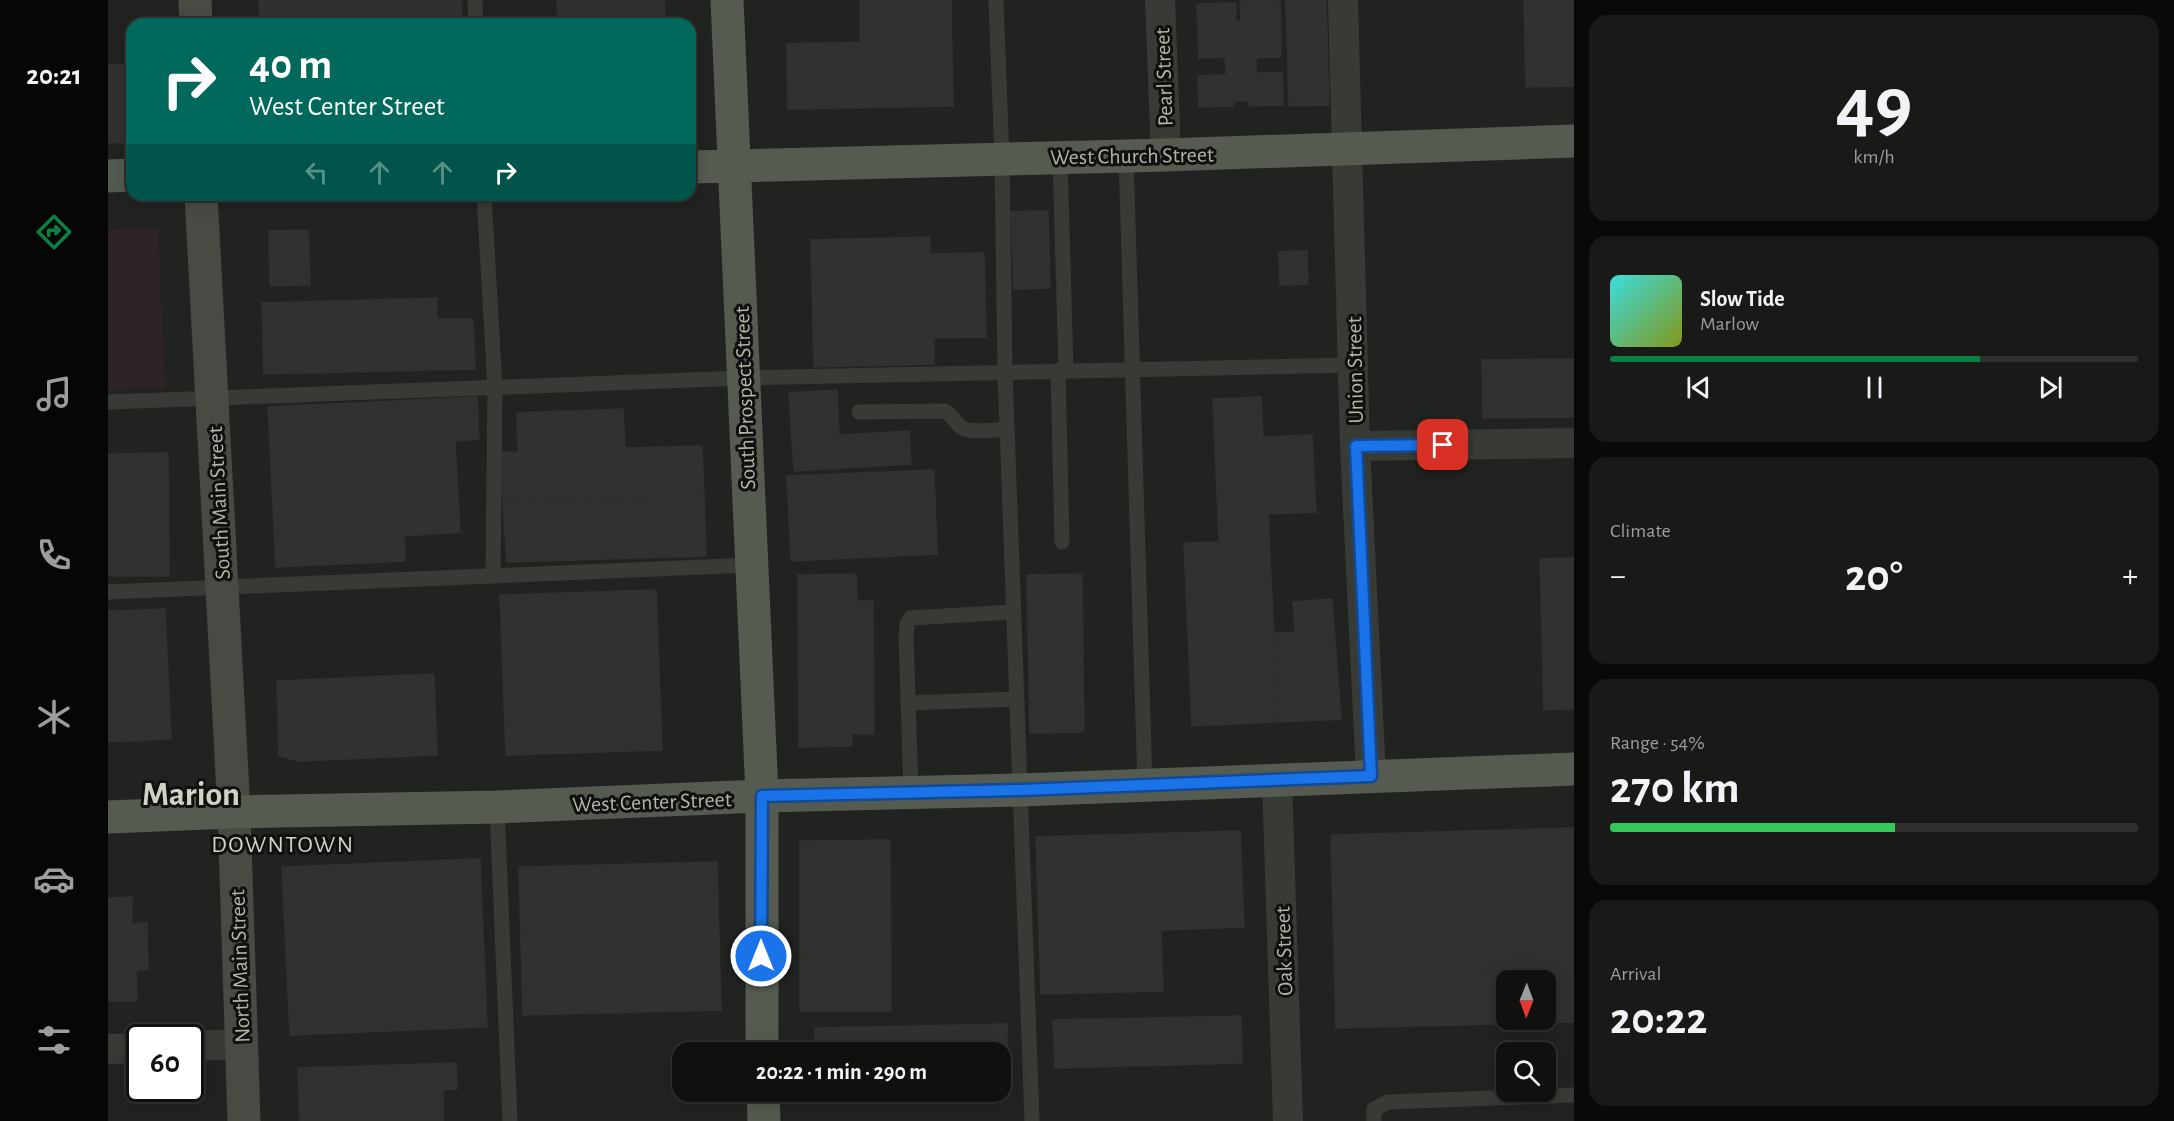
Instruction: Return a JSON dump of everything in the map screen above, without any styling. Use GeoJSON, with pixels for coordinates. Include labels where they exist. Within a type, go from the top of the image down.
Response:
{"type":"FeatureCollection","features":[{"type":"Feature","properties":{"kind":"main road","name":"South Prospect Street"},"geometry":{"type":"LineString","coordinates":[[727,0],[762,796],[762,1039]]}},
{"type":"Feature","properties":{"kind":"main road","name":"West Church Street"},"geometry":{"type":"LineString","coordinates":[[696,167],[1166,155],[1574,141]]}},
{"type":"Feature","properties":{"kind":"main road"},"geometry":{"type":"LineString","coordinates":[[108,176],[126,176]]}},
{"type":"Feature","properties":{"kind":"main road","name":"West Center Street"},"geometry":{"type":"LineString","coordinates":[[108,817],[1020,790],[1574,769]]}},
{"type":"Feature","properties":{"kind":"main road"},"geometry":{"type":"LineString","coordinates":[[763,1102],[764,1121]]}},
{"type":"Feature","properties":{"kind":"street"},"geometry":{"type":"LineString","coordinates":[[195,0],[196,18]]}},
{"type":"Feature","properties":{"kind":"street","name":"Pearl Street"},"geometry":{"type":"LineString","coordinates":[[1160,0],[1166,155]]}},
{"type":"Feature","properties":{"kind":"street","name":"Union Street"},"geometry":{"type":"LineString","coordinates":[[1343,0],[1353,365],[1371,776]]}},
{"type":"Feature","properties":{"kind":"street","name":"South Main Street"},"geometry":{"type":"LineString","coordinates":[[201,201],[234,812]]}},
{"type":"Feature","properties":{"kind":"street"},"geometry":{"type":"LineString","coordinates":[[1356,446],[1574,443]]}},
{"type":"Feature","properties":{"kind":"street","name":"Oak Street"},"geometry":{"type":"LineString","coordinates":[[1278,780],[1288,1121]]}},
{"type":"Feature","properties":{"kind":"street","name":"North Main Street"},"geometry":{"type":"LineString","coordinates":[[234,812],[244,1121]]}},
{"type":"Feature","properties":{"kind":"street"},"geometry":{"type":"LineString","coordinates":[[204,1045],[242,1044]]}},
{"type":"Feature","properties":{"kind":"street"},"geometry":{"type":"LineString","coordinates":[[108,1049],[126,1048]]}},
{"type":"Feature","properties":{"kind":"lane"},"geometry":{"type":"LineString","coordinates":[[475,0],[476,18]]}},
{"type":"Feature","properties":{"kind":"lane"},"geometry":{"type":"LineString","coordinates":[[996,0],[1002,158],[1005,371],[1032,1121]]}},
{"type":"Feature","properties":{"kind":"lane"},"geometry":{"type":"LineString","coordinates":[[1126,156],[1144,785]]}},
{"type":"Feature","properties":{"kind":"lane"},"geometry":{"type":"LineString","coordinates":[[1060,157],[1062,542]]}},
{"type":"Feature","properties":{"kind":"lane"},"geometry":{"type":"LineString","coordinates":[[484,201],[495,388],[494,576]]}},
{"type":"Feature","properties":{"kind":"lane"},"geometry":{"type":"LineString","coordinates":[[108,402],[212,400],[743,378],[1353,365]]}},
{"type":"Feature","properties":{"kind":"lane"},"geometry":{"type":"LineString","coordinates":[[859,412],[945,411],[954,417],[960,428],[967,430],[1007,429]]}},
{"type":"Feature","properties":{"kind":"lane"},"geometry":{"type":"LineString","coordinates":[[108,592],[751,565]]}},
{"type":"Feature","properties":{"kind":"lane"},"geometry":{"type":"LineString","coordinates":[[910,792],[906,637],[910,618],[1013,612]]}},
{"type":"Feature","properties":{"kind":"lane"},"geometry":{"type":"LineString","coordinates":[[908,703],[1016,699]]}},
{"type":"Feature","properties":{"kind":"lane"},"geometry":{"type":"LineString","coordinates":[[497,807],[510,1121]]}},
{"type":"Feature","properties":{"kind":"lane"},"geometry":{"type":"LineString","coordinates":[[1374,1121],[1374,1110],[1388,1102],[1574,1095]]}},
{"type":"Feature","properties":{"kind":"shaded area"},"geometry":{"type":"Polygon","coordinates":[[[108,0],[1574,0],[1574,1121],[108,1121],[108,0]]]}},
{"type":"Feature","properties":{"kind":"shaded area"},"geometry":{"type":"Polygon","coordinates":[[[158,229],[165,389],[108,390],[108,230],[158,229]]]}},
{"type":"Feature","properties":{"kind":"building"},"geometry":{"type":"Polygon","coordinates":[[[259,0],[461,0],[462,18],[260,18],[259,0]]]}},
{"type":"Feature","properties":{"kind":"building"},"geometry":{"type":"Polygon","coordinates":[[[557,0],[664,0],[665,18],[558,18],[557,0]]]}},
{"type":"Feature","properties":{"kind":"building"},"geometry":{"type":"Polygon","coordinates":[[[860,0],[951,0],[953,106],[788,109],[787,44],[860,42],[860,0]]]}},
{"type":"Feature","properties":{"kind":"building"},"geometry":{"type":"Polygon","coordinates":[[[1240,0],[1280,0],[1281,57],[1256,58],[1256,73],[1282,72],[1283,105],[1248,106],[1248,101],[1234,101],[1234,106],[1199,107],[1198,76],[1226,75],[1225,57],[1199,58],[1197,4],[1236,3],[1236,21],[1241,21],[1240,0]]]}},
{"type":"Feature","properties":{"kind":"building"},"geometry":{"type":"Polygon","coordinates":[[[1286,0],[1326,0],[1329,105],[1289,106],[1286,0]]]}},
{"type":"Feature","properties":{"kind":"building"},"geometry":{"type":"Polygon","coordinates":[[[1524,0],[1574,0],[1574,86],[1526,87],[1524,0]]]}},
{"type":"Feature","properties":{"kind":"building"},"geometry":{"type":"Polygon","coordinates":[[[126,64],[126,142],[108,143],[108,65],[126,64]]]}},
{"type":"Feature","properties":{"kind":"building"},"geometry":{"type":"Polygon","coordinates":[[[1048,211],[1050,288],[1014,289],[1011,212],[1048,211]]]}},
{"type":"Feature","properties":{"kind":"building"},"geometry":{"type":"Polygon","coordinates":[[[308,230],[310,285],[270,286],[269,231],[308,230]]]}},
{"type":"Feature","properties":{"kind":"building"},"geometry":{"type":"Polygon","coordinates":[[[930,237],[930,254],[984,253],[986,337],[934,338],[934,364],[814,367],[811,240],[930,237]]]}},
{"type":"Feature","properties":{"kind":"building"},"geometry":{"type":"Polygon","coordinates":[[[1307,251],[1308,284],[1280,285],[1279,252],[1307,251]]]}},
{"type":"Feature","properties":{"kind":"building"},"geometry":{"type":"Polygon","coordinates":[[[437,298],[437,319],[473,319],[475,369],[264,374],[262,303],[437,298]]]}},
{"type":"Feature","properties":{"kind":"building"},"geometry":{"type":"Polygon","coordinates":[[[1574,359],[1574,417],[1483,418],[1482,360],[1574,359]]]}},
{"type":"Feature","properties":{"kind":"building"},"geometry":{"type":"Polygon","coordinates":[[[837,390],[839,435],[909,431],[911,464],[794,471],[789,393],[837,390]]]}},
{"type":"Feature","properties":{"kind":"building"},"geometry":{"type":"Polygon","coordinates":[[[477,397],[479,439],[455,441],[460,532],[404,536],[405,561],[276,567],[268,407],[477,397]]]}},
{"type":"Feature","properties":{"kind":"building"},"geometry":{"type":"Polygon","coordinates":[[[1261,397],[1263,437],[1312,435],[1316,512],[1268,514],[1278,722],[1192,726],[1184,543],[1219,542],[1213,399],[1261,397]]]}},
{"type":"Feature","properties":{"kind":"building"},"geometry":{"type":"Polygon","coordinates":[[[623,409],[625,448],[702,446],[704,495],[503,502],[501,452],[518,452],[517,413],[623,409]]]}},
{"type":"Feature","properties":{"kind":"building"},"geometry":{"type":"Polygon","coordinates":[[[168,453],[169,576],[108,576],[108,454],[168,453]]]}},
{"type":"Feature","properties":{"kind":"building"},"geometry":{"type":"Polygon","coordinates":[[[934,470],[937,554],[791,561],[787,476],[934,470]]]}},
{"type":"Feature","properties":{"kind":"building"},"geometry":{"type":"Polygon","coordinates":[[[704,495],[706,556],[507,562],[503,502],[704,495]]]}},
{"type":"Feature","properties":{"kind":"building"},"geometry":{"type":"Polygon","coordinates":[[[1574,558],[1574,709],[1544,710],[1540,559],[1574,558]]]}},
{"type":"Feature","properties":{"kind":"building"},"geometry":{"type":"Polygon","coordinates":[[[856,574],[857,601],[873,601],[874,734],[852,734],[852,746],[799,747],[798,575],[856,574]]]}},
{"type":"Feature","properties":{"kind":"building"},"geometry":{"type":"Polygon","coordinates":[[[1082,574],[1084,732],[1030,733],[1027,575],[1082,574]]]}},
{"type":"Feature","properties":{"kind":"building"},"geometry":{"type":"Polygon","coordinates":[[[656,590],[662,750],[506,755],[500,595],[656,590]]]}},
{"type":"Feature","properties":{"kind":"building"},"geometry":{"type":"Polygon","coordinates":[[[1332,599],[1341,719],[1278,722],[1273,633],[1295,632],[1293,602],[1332,599]]]}},
{"type":"Feature","properties":{"kind":"building"},"geometry":{"type":"Polygon","coordinates":[[[165,609],[171,739],[108,742],[108,611],[165,609]]]}},
{"type":"Feature","properties":{"kind":"building"},"geometry":{"type":"Polygon","coordinates":[[[434,674],[437,755],[299,761],[279,756],[277,681],[434,674]]]}},
{"type":"Feature","properties":{"kind":"building"},"geometry":{"type":"Polygon","coordinates":[[[1574,828],[1574,1022],[1556,1022],[1556,970],[1496,970],[1496,1024],[1336,1028],[1331,835],[1574,828]]]}},
{"type":"Feature","properties":{"kind":"building"},"geometry":{"type":"Polygon","coordinates":[[[1240,831],[1244,927],[1161,930],[1163,991],[1041,994],[1036,837],[1240,831]]]}},
{"type":"Feature","properties":{"kind":"building"},"geometry":{"type":"Polygon","coordinates":[[[890,840],[891,1011],[800,1011],[800,841],[890,840]]]}},
{"type":"Feature","properties":{"kind":"building"},"geometry":{"type":"Polygon","coordinates":[[[480,859],[487,1027],[290,1035],[282,867],[480,859]]]}},
{"type":"Feature","properties":{"kind":"building"},"geometry":{"type":"Polygon","coordinates":[[[717,862],[721,1010],[523,1015],[519,867],[717,862]]]}},
{"type":"Feature","properties":{"kind":"building"},"geometry":{"type":"Polygon","coordinates":[[[132,897],[132,924],[147,923],[148,970],[136,970],[137,1001],[108,1001],[108,898],[132,897]]]}},
{"type":"Feature","properties":{"kind":"building"},"geometry":{"type":"Polygon","coordinates":[[[1241,1016],[1242,1063],[1055,1068],[1053,1020],[1241,1016]]]}},
{"type":"Feature","properties":{"kind":"building"},"geometry":{"type":"Polygon","coordinates":[[[1007,1024],[1007,1042],[815,1042],[815,1028],[1007,1024]]]}},
{"type":"Feature","properties":{"kind":"building"},"geometry":{"type":"Polygon","coordinates":[[[456,1063],[457,1089],[443,1090],[443,1121],[300,1121],[298,1068],[456,1063]]]}},
{"type":"Feature","properties":{"kind":"district","name":"Marion"},"geometry":{"type":"Point","coordinates":[191,793]}},
{"type":"Feature","properties":{"kind":"district","name":"DOWNTOWN"},"geometry":{"type":"Point","coordinates":[283,844]}},
{"type":"Feature","properties":{"kind":"route"},"geometry":{"type":"LineString","coordinates":[[761,956],[762,796],[1020,790],[1371,776],[1356,446],[1443,445]]}}]}
